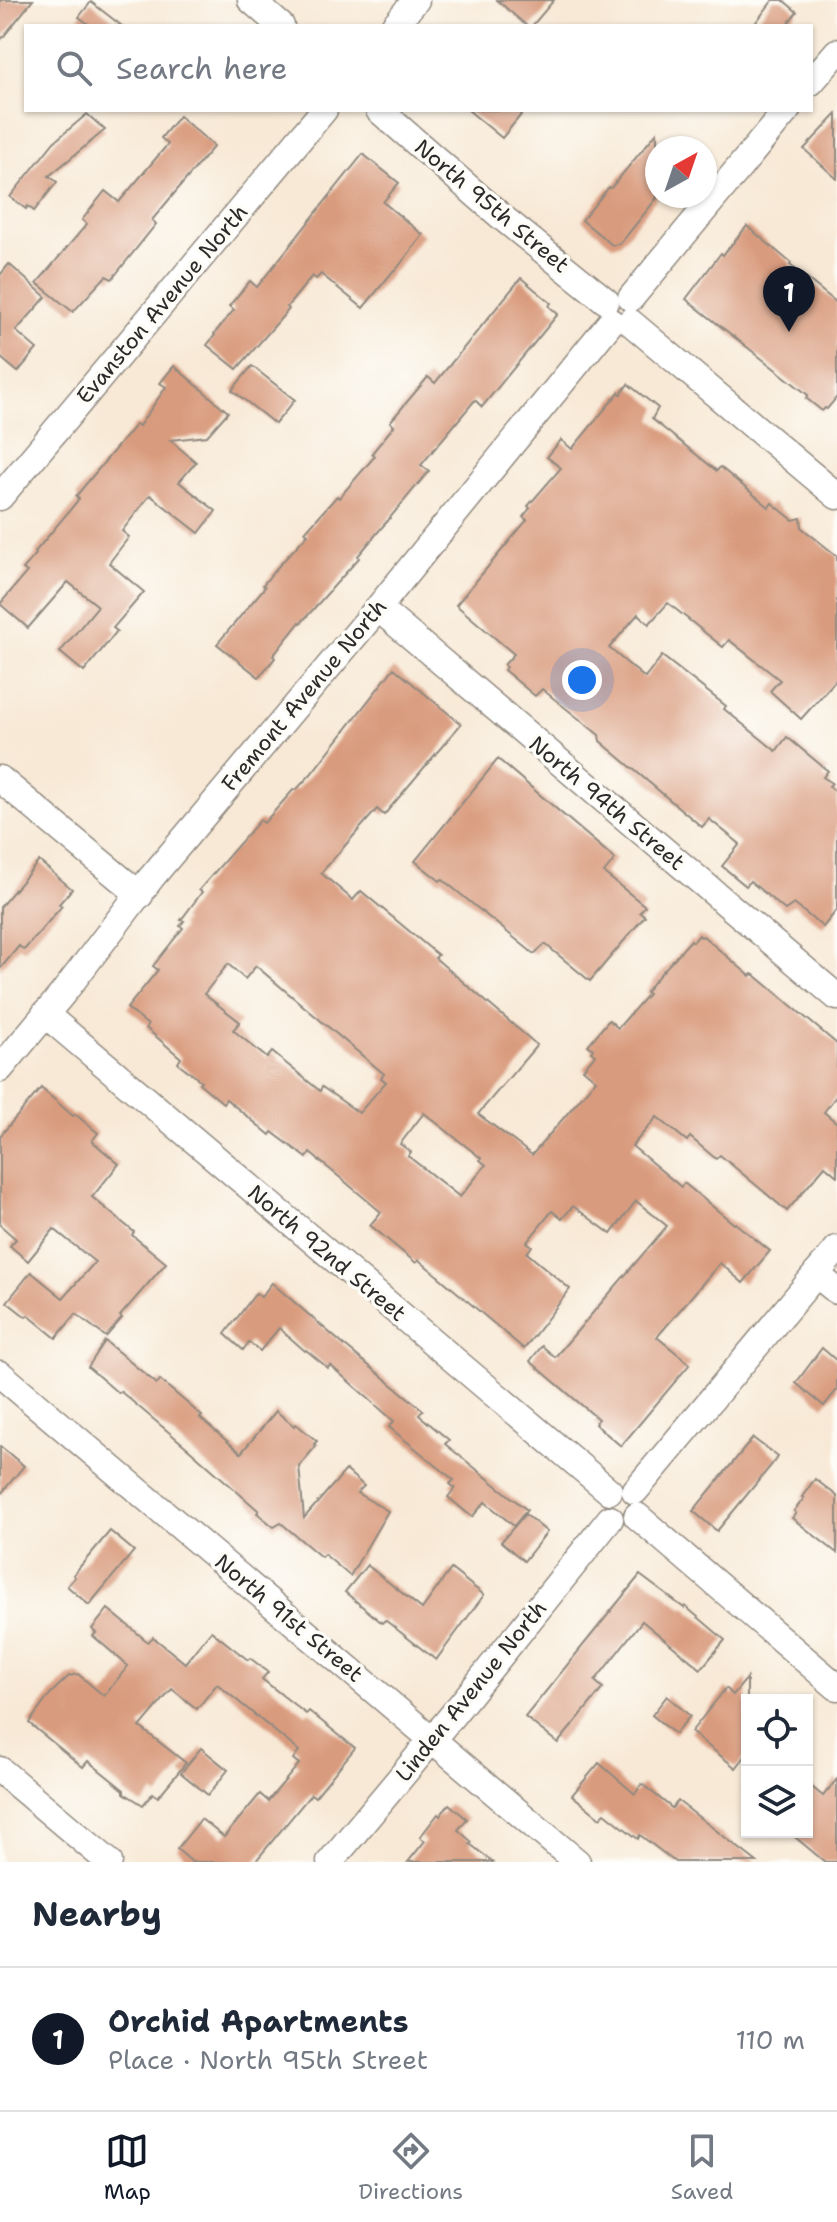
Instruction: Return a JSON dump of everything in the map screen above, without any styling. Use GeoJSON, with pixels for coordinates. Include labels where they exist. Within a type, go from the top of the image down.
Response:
{"type":"FeatureCollection","features":[{"type":"Feature","properties":{"kind":"street"},"geometry":{"type":"LineString","coordinates":[[251,0],[279,24]]}},
{"type":"Feature","properties":{"kind":"street"},"geometry":{"type":"LineString","coordinates":[[396,24],[416,0]]}},
{"type":"Feature","properties":{"kind":"street"},"geometry":{"type":"LineString","coordinates":[[813,80],[837,52]]}},
{"type":"Feature","properties":{"kind":"street","name":"Evanston Avenue North"},"geometry":{"type":"LineString","coordinates":[[0,497],[322,112]]}},
{"type":"Feature","properties":{"kind":"street","name":"North 95th Street"},"geometry":{"type":"LineString","coordinates":[[381,112],[503,218],[619,311],[837,496]]}},
{"type":"Feature","properties":{"kind":"street","name":"Fremont Avenue North"},"geometry":{"type":"LineString","coordinates":[[0,1069],[151,878],[378,608],[785,112]]}},
{"type":"Feature","properties":{"kind":"street","name":"North 94th Street"},"geometry":{"type":"LineString","coordinates":[[378,608],[837,997]]}},
{"type":"Feature","properties":{"kind":"street"},"geometry":{"type":"LineString","coordinates":[[0,779],[140,895]]}},
{"type":"Feature","properties":{"kind":"street","name":"North 92nd Street"},"geometry":{"type":"LineString","coordinates":[[45,1014],[837,1687]]}},
{"type":"Feature","properties":{"kind":"street","name":"Linden Avenue North"},"geometry":{"type":"LineString","coordinates":[[330,1862],[837,1249]]}},
{"type":"Feature","properties":{"kind":"street"},"geometry":{"type":"LineString","coordinates":[[816,1274],[837,1291]]}},
{"type":"Feature","properties":{"kind":"street","name":"North 91st Street"},"geometry":{"type":"LineString","coordinates":[[0,1374],[577,1862]]}},
{"type":"Feature","properties":{"kind":"street"},"geometry":{"type":"LineString","coordinates":[[0,1770],[109,1862]]}},
{"type":"Feature","properties":{"kind":"building"},"geometry":{"type":"Polygon","coordinates":[[[0,0],[33,0],[0,41],[0,0]]]}},
{"type":"Feature","properties":{"kind":"building"},"geometry":{"type":"Polygon","coordinates":[[[497,0],[554,0],[534,24],[525,24],[497,0]]]}},
{"type":"Feature","properties":{"kind":"building"},"geometry":{"type":"Polygon","coordinates":[[[773,0],[783,0],[797,12],[788,24],[755,24],[773,0]]]}},
{"type":"Feature","properties":{"kind":"building"},"geometry":{"type":"Polygon","coordinates":[[[91,2],[119,24],[88,24],[79,17],[91,2]]]}},
{"type":"Feature","properties":{"kind":"building"},"geometry":{"type":"Polygon","coordinates":[[[470,112],[523,112],[502,138],[470,112]]]}},
{"type":"Feature","properties":{"kind":"building"},"geometry":{"type":"Polygon","coordinates":[[[87,114],[105,130],[49,176],[57,182],[34,211],[10,197],[54,142],[87,114]]]}},
{"type":"Feature","properties":{"kind":"building"},"geometry":{"type":"Polygon","coordinates":[[[837,114],[837,179],[804,149],[837,114]]]}},
{"type":"Feature","properties":{"kind":"building"},"geometry":{"type":"Polygon","coordinates":[[[179,116],[214,146],[152,220],[156,224],[112,279],[106,276],[73,312],[37,283],[87,224],[82,220],[105,191],[119,202],[168,144],[161,138],[179,116]]]}},
{"type":"Feature","properties":{"kind":"building"},"geometry":{"type":"Polygon","coordinates":[[[645,147],[645,208],[649,208],[620,244],[612,245],[582,220],[645,147]]]}},
{"type":"Feature","properties":{"kind":"building"},"geometry":{"type":"Polygon","coordinates":[[[363,154],[399,183],[383,202],[423,235],[363,308],[321,274],[316,279],[312,276],[287,307],[289,309],[237,369],[207,345],[234,310],[229,306],[250,281],[257,287],[363,154]]]}},
{"type":"Feature","properties":{"kind":"building"},"geometry":{"type":"Polygon","coordinates":[[[747,226],[837,303],[837,397],[827,409],[822,411],[806,398],[808,395],[686,299],[721,253],[723,255],[747,226]]]}},
{"type":"Feature","properties":{"kind":"building"},"geometry":{"type":"Polygon","coordinates":[[[9,264],[46,297],[16,331],[37,349],[18,372],[0,357],[0,275],[9,264]]]}},
{"type":"Feature","properties":{"kind":"building"},"geometry":{"type":"Polygon","coordinates":[[[521,278],[551,303],[549,306],[558,314],[482,407],[475,400],[421,465],[429,471],[359,558],[300,622],[259,677],[217,644],[265,587],[263,585],[275,570],[308,534],[305,532],[375,456],[372,453],[394,426],[390,422],[428,377],[435,383],[521,278]]]}},
{"type":"Feature","properties":{"kind":"building"},"geometry":{"type":"Polygon","coordinates":[[[174,366],[228,412],[207,436],[170,440],[196,462],[179,482],[216,511],[199,533],[150,495],[122,531],[129,537],[109,563],[144,592],[113,628],[117,631],[84,672],[60,652],[98,606],[68,582],[28,628],[0,604],[27,572],[23,569],[35,552],[79,499],[76,496],[136,424],[139,426],[166,387],[160,383],[174,366]]]}},
{"type":"Feature","properties":{"kind":"building"},"geometry":{"type":"Polygon","coordinates":[[[252,366],[295,400],[275,424],[232,390],[252,366]]]}},
{"type":"Feature","properties":{"kind":"building"},"geometry":{"type":"Polygon","coordinates":[[[628,384],[658,408],[652,419],[717,471],[720,467],[769,507],[772,503],[793,520],[801,518],[802,528],[837,556],[837,679],[801,719],[770,691],[780,680],[729,640],[723,647],[668,603],[649,624],[638,614],[609,648],[645,678],[662,656],[726,706],[724,709],[776,751],[787,737],[828,771],[823,777],[832,783],[829,786],[837,793],[837,910],[823,927],[794,904],[785,910],[750,881],[746,886],[722,866],[740,844],[709,819],[702,827],[542,689],[535,696],[504,670],[504,665],[514,654],[456,605],[527,520],[523,517],[530,508],[528,506],[561,468],[547,457],[561,440],[572,449],[628,384]]]}},
{"type":"Feature","properties":{"kind":"building"},"geometry":{"type":"Polygon","coordinates":[[[394,668],[461,724],[384,815],[377,809],[321,873],[353,900],[361,891],[438,955],[435,958],[537,1045],[478,1114],[532,1155],[596,1080],[583,1069],[595,1055],[588,1045],[609,1020],[618,1028],[648,994],[646,992],[653,982],[699,935],[750,976],[756,976],[837,1044],[837,1095],[824,1112],[837,1123],[837,1176],[825,1166],[787,1211],[720,1155],[716,1159],[690,1137],[687,1141],[657,1117],[632,1146],[681,1187],[684,1183],[770,1251],[743,1283],[720,1263],[657,1337],[690,1364],[621,1446],[595,1424],[598,1419],[530,1361],[542,1346],[555,1357],[667,1226],[636,1201],[611,1234],[573,1206],[562,1219],[552,1211],[527,1242],[532,1246],[527,1253],[570,1289],[524,1349],[419,1260],[416,1263],[370,1225],[381,1212],[310,1153],[307,1158],[272,1132],[270,1135],[226,1099],[223,1103],[178,1063],[181,1058],[127,1008],[158,970],[153,966],[183,928],[180,926],[184,921],[181,920],[202,892],[199,890],[260,820],[264,823],[311,774],[394,668]],[[228,964],[204,994],[240,1022],[233,1030],[267,1058],[272,1052],[320,1091],[322,1087],[359,1113],[386,1082],[381,1078],[384,1074],[256,966],[245,979],[228,964]],[[424,1113],[400,1144],[411,1152],[408,1156],[460,1197],[486,1165],[424,1113]]]}},
{"type":"Feature","properties":{"kind":"building"},"geometry":{"type":"Polygon","coordinates":[[[498,759],[615,859],[604,873],[645,906],[640,912],[645,916],[590,981],[545,944],[534,954],[442,879],[440,881],[415,861],[498,759]]]}},
{"type":"Feature","properties":{"kind":"building"},"geometry":{"type":"Polygon","coordinates":[[[39,861],[72,889],[59,904],[62,906],[24,950],[19,946],[0,969],[0,907],[39,861]]]}},
{"type":"Feature","properties":{"kind":"building"},"geometry":{"type":"Polygon","coordinates":[[[41,1088],[98,1133],[92,1141],[119,1164],[92,1197],[166,1263],[106,1337],[76,1314],[56,1338],[7,1302],[31,1272],[63,1298],[95,1262],[54,1229],[28,1261],[10,1246],[16,1239],[0,1225],[0,1136],[41,1088]]]}},
{"type":"Feature","properties":{"kind":"building"},"geometry":{"type":"Polygon","coordinates":[[[272,1283],[423,1410],[419,1415],[449,1440],[445,1444],[527,1510],[514,1526],[485,1502],[472,1517],[448,1497],[455,1488],[450,1484],[454,1480],[389,1427],[394,1421],[330,1365],[328,1368],[279,1328],[260,1351],[249,1342],[243,1350],[225,1334],[256,1293],[261,1297],[272,1283]]]}},
{"type":"Feature","properties":{"kind":"building"},"geometry":{"type":"Polygon","coordinates":[[[105,1341],[157,1384],[160,1380],[241,1453],[276,1411],[317,1441],[299,1466],[304,1518],[346,1470],[364,1486],[357,1493],[388,1511],[350,1576],[324,1554],[321,1557],[281,1523],[274,1527],[190,1450],[88,1367],[105,1341]]]}},
{"type":"Feature","properties":{"kind":"building"},"geometry":{"type":"Polygon","coordinates":[[[822,1348],[837,1361],[837,1390],[824,1406],[796,1383],[822,1348]]]}},
{"type":"Feature","properties":{"kind":"building"},"geometry":{"type":"Polygon","coordinates":[[[753,1438],[778,1457],[717,1531],[693,1511],[753,1438]]]}},
{"type":"Feature","properties":{"kind":"building"},"geometry":{"type":"Polygon","coordinates":[[[0,1446],[24,1466],[0,1495],[0,1446]]]}},
{"type":"Feature","properties":{"kind":"building"},"geometry":{"type":"Polygon","coordinates":[[[815,1479],[837,1496],[837,1553],[792,1518],[815,1479]]]}},
{"type":"Feature","properties":{"kind":"building"},"geometry":{"type":"Polygon","coordinates":[[[525,1514],[547,1532],[524,1561],[501,1542],[525,1514]]]}},
{"type":"Feature","properties":{"kind":"building"},"geometry":{"type":"Polygon","coordinates":[[[110,1531],[134,1551],[89,1605],[67,1586],[110,1531]]]}},
{"type":"Feature","properties":{"kind":"building"},"geometry":{"type":"Polygon","coordinates":[[[367,1565],[422,1609],[451,1569],[484,1595],[436,1660],[385,1620],[382,1623],[345,1592],[367,1565]]]}},
{"type":"Feature","properties":{"kind":"building"},"geometry":{"type":"Polygon","coordinates":[[[640,1575],[685,1606],[725,1640],[701,1669],[642,1621],[595,1681],[603,1688],[558,1743],[525,1717],[640,1575]]]}},
{"type":"Feature","properties":{"kind":"building"},"geometry":{"type":"Polygon","coordinates":[[[108,1609],[148,1642],[153,1637],[185,1663],[211,1631],[268,1672],[262,1679],[355,1748],[315,1797],[311,1794],[255,1862],[192,1862],[177,1849],[201,1819],[224,1837],[260,1794],[268,1801],[299,1764],[293,1759],[299,1751],[217,1684],[197,1709],[172,1689],[140,1727],[186,1763],[158,1797],[153,1793],[143,1805],[124,1793],[88,1761],[83,1767],[29,1723],[51,1693],[69,1676],[78,1674],[104,1696],[128,1666],[93,1636],[96,1633],[92,1629],[108,1609]]]}},
{"type":"Feature","properties":{"kind":"building"},"geometry":{"type":"Polygon","coordinates":[[[747,1678],[747,1694],[741,1694],[741,1762],[736,1768],[691,1732],[726,1688],[733,1695],[747,1678]]]}},
{"type":"Feature","properties":{"kind":"building"},"geometry":{"type":"Polygon","coordinates":[[[667,1696],[690,1716],[675,1734],[652,1715],[667,1696]]]}},
{"type":"Feature","properties":{"kind":"building"},"geometry":{"type":"Polygon","coordinates":[[[201,1748],[228,1770],[208,1795],[181,1773],[201,1748]]]}},
{"type":"Feature","properties":{"kind":"building"},"geometry":{"type":"Polygon","coordinates":[[[599,1763],[635,1794],[642,1784],[672,1808],[678,1801],[757,1862],[675,1862],[605,1813],[600,1818],[572,1795],[599,1763]]]}},
{"type":"Feature","properties":{"kind":"building"},"geometry":{"type":"Polygon","coordinates":[[[837,1779],[837,1862],[825,1862],[796,1838],[813,1838],[813,1788],[823,1796],[837,1779]]]}},
{"type":"Feature","properties":{"kind":"building"},"geometry":{"type":"Polygon","coordinates":[[[449,1804],[467,1819],[458,1830],[493,1862],[408,1862],[425,1841],[420,1837],[449,1804]]]}},
{"type":"Feature","properties":{"kind":"place","name":"Orchid Apartments"},"geometry":{"type":"Point","coordinates":[789,332]}}]}
